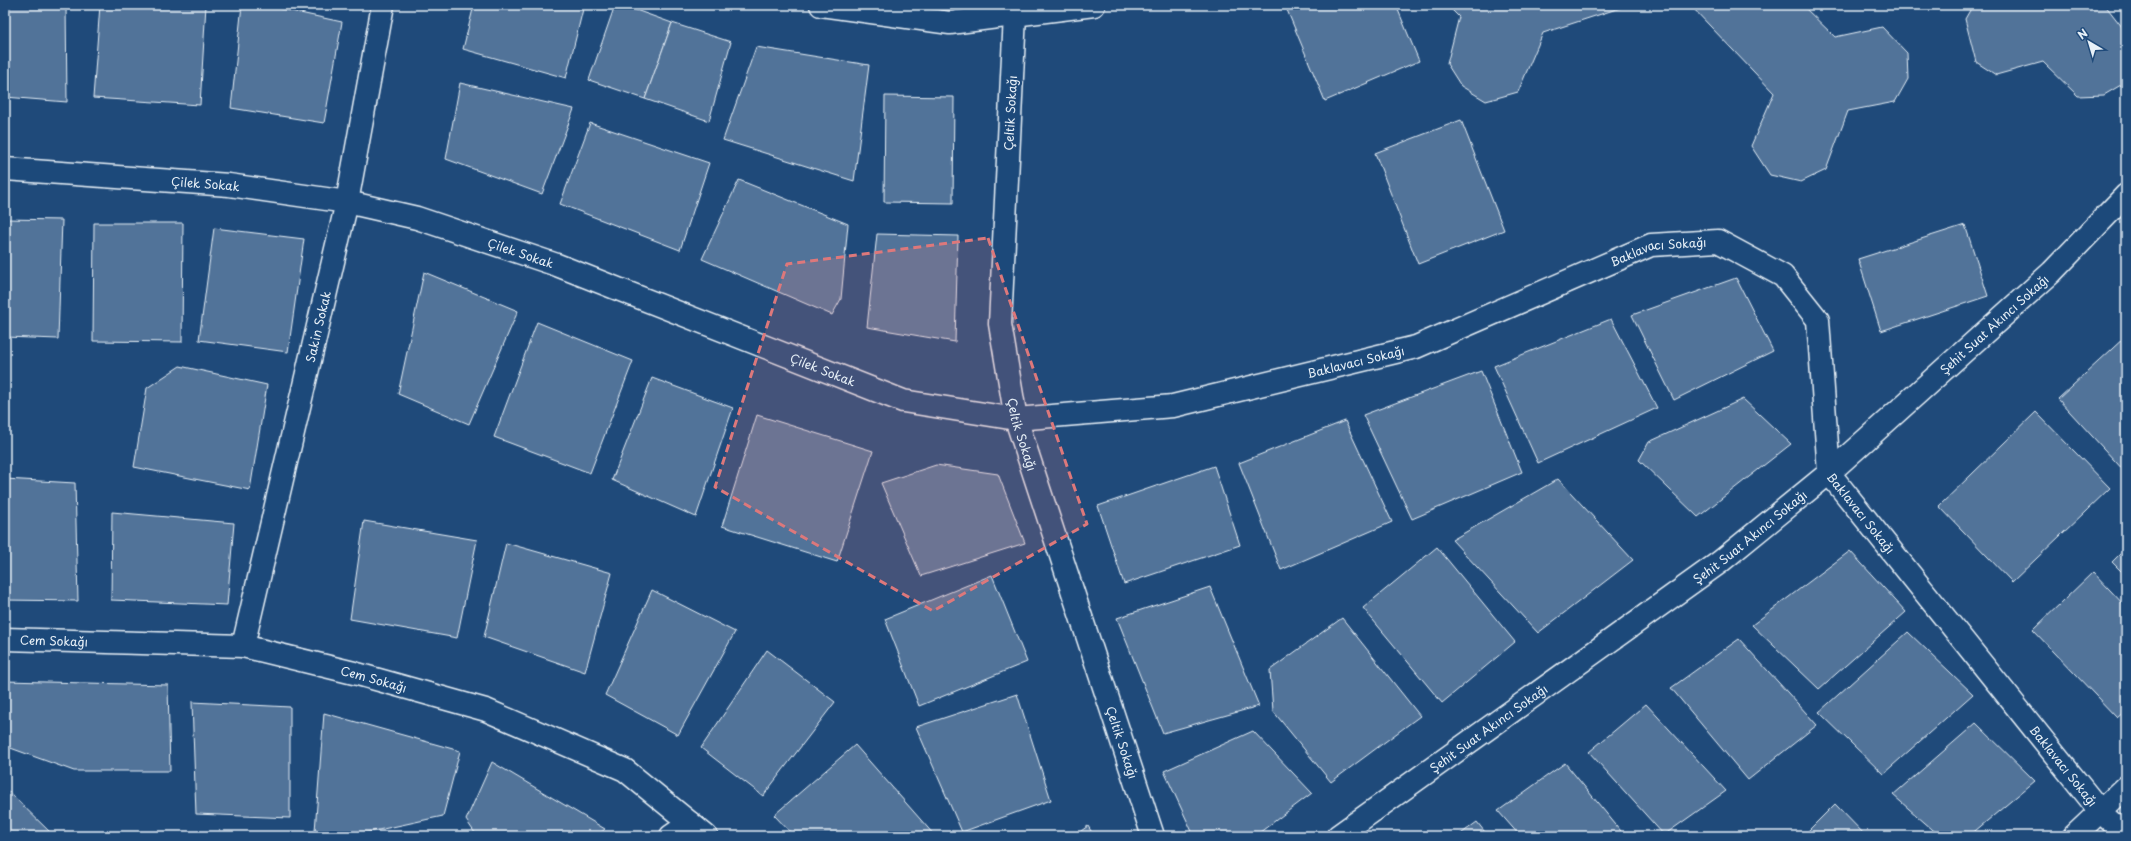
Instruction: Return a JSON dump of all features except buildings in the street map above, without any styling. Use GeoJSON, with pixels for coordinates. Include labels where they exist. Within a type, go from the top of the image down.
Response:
{"type":"FeatureCollection","features":[{"type":"Feature","properties":{"kind":"street","name":"Sakin Sokak"},"geometry":{"type":"LineString","coordinates":[[244,646],[347,202],[383,5]]}},
{"type":"Feature","properties":{"kind":"street"},"geometry":{"type":"LineString","coordinates":[[822,5],[950,23],[1094,5]]}},
{"type":"Feature","properties":{"kind":"street","name":"Çeltik Sokağı"},"geometry":{"type":"LineString","coordinates":[[1015,15],[1000,324],[1016,420],[1153,836]]}},
{"type":"Feature","properties":{"kind":"street","name":"Çilek Sokak"},"geometry":{"type":"LineString","coordinates":[[5,169],[229,186],[347,202],[417,218],[557,265],[902,401],[1016,420]]}},
{"type":"Feature","properties":{"kind":"street","name":"Şehit Suat Akıncı Sokağı"},"geometry":{"type":"LineString","coordinates":[[1338,836],[1720,562],[1829,473],[2052,272],[2126,195]]}},
{"type":"Feature","properties":{"kind":"street","name":"Baklavacı Sokağı"},"geometry":{"type":"LineString","coordinates":[[1016,420],[1173,406],[1416,347],[1650,244],[1718,241],[1783,276],[1818,320],[1829,473],[2100,811],[2126,835]]}},
{"type":"Feature","properties":{"kind":"street","name":"Cem Sokağı"},"geometry":{"type":"LineString","coordinates":[[5,639],[244,646],[354,673],[486,710],[625,770],[698,829]]}},
{"type":"Feature","properties":{"kind":"street"},"geometry":{"type":"LineString","coordinates":[[2074,836],[2126,787]]}},
{"type":"Feature","properties":{"kind":"street"},"geometry":{"type":"LineString","coordinates":[[671,836],[698,829]]}},
{"type":"Feature","properties":{"kind":"highlighted area"},"geometry":{"type":"Polygon","coordinates":[[[988,238],[1087,524],[933,611],[715,487],[787,264],[988,238]]]}}]}
